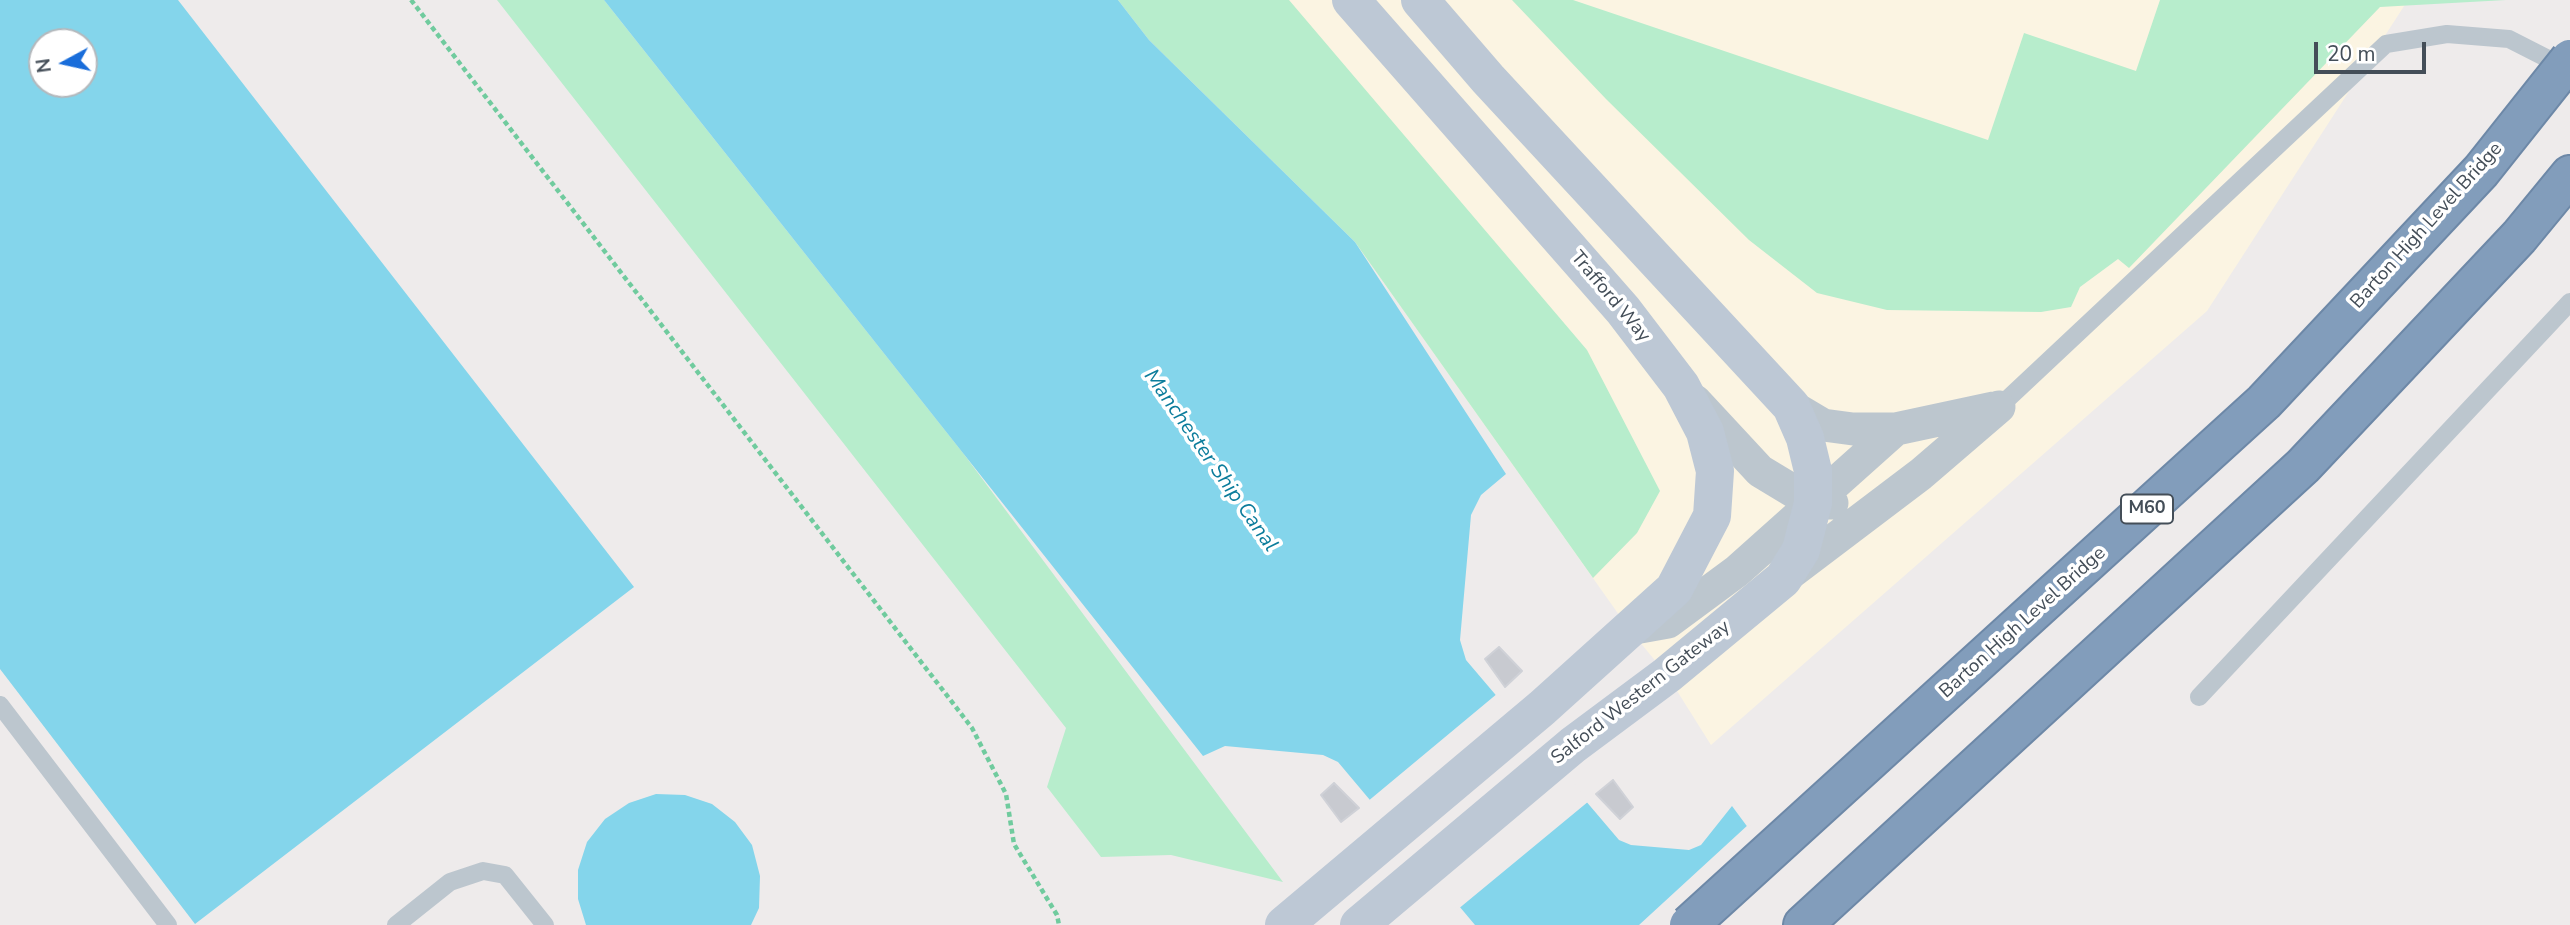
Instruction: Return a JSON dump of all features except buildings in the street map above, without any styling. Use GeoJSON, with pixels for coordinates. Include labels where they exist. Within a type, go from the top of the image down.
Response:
{"type":"FeatureCollection","features":[{"type":"Feature","properties":{"kind":"highway","name":"Barton High Level Bridge"},"geometry":{"type":"LineString","coordinates":[[1689,925],[2264,402],[2481,171],[2570,59]]}},
{"type":"Feature","properties":{"kind":"highway"},"geometry":{"type":"LineString","coordinates":[[1802,925],[2303,466],[2519,237],[2570,175]]}},
{"type":"Feature","properties":{"kind":"street","name":"Trafford Way"},"geometry":{"type":"LineString","coordinates":[[1351,0],[1623,310],[1681,386],[1705,432],[1715,471],[1712,516],[1674,589],[1629,629]]}},
{"type":"Feature","properties":{"kind":"street"},"geometry":{"type":"LineString","coordinates":[[1420,0],[1488,79],[1791,406],[1823,425],[1853,429],[1896,429],[1999,407]]}},
{"type":"Feature","properties":{"kind":"street"},"geometry":{"type":"LineString","coordinates":[[1681,386],[1760,471],[1813,503],[1884,502]]}},
{"type":"Feature","properties":{"kind":"street","name":"Salford Western Gateway"},"geometry":{"type":"LineString","coordinates":[[1359,925],[1573,745],[1667,675],[1783,579],[1801,550],[1813,503],[1813,471],[1805,438],[1791,406]]}},
{"type":"Feature","properties":{"kind":"street"},"geometry":{"type":"LineString","coordinates":[[1783,579],[1884,502],[1999,407]]}},
{"type":"Feature","properties":{"kind":"street"},"geometry":{"type":"LineString","coordinates":[[1284,925],[1542,708],[1629,629],[1668,622],[1737,571],[1896,429]]}},
{"type":"Feature","properties":{"kind":"lane"},"geometry":{"type":"LineString","coordinates":[[1999,407],[2386,44],[2447,34],[2508,39],[2570,70]]}},
{"type":"Feature","properties":{"kind":"lane"},"geometry":{"type":"LineString","coordinates":[[2199,697],[2570,302]]}},
{"type":"Feature","properties":{"kind":"lane"},"geometry":{"type":"LineString","coordinates":[[0,705],[168,925]]}},
{"type":"Feature","properties":{"kind":"lane"},"geometry":{"type":"LineString","coordinates":[[396,925],[450,882],[483,871],[505,874],[545,925]]}},
{"type":"Feature","properties":{"kind":"path"},"geometry":{"type":"LineString","coordinates":[[411,0],[972,728],[1006,794],[1014,844],[1057,915],[1059,925]]}},
{"type":"Feature","properties":{"kind":"shaded area"},"geometry":{"type":"Polygon","coordinates":[[[1118,0],[2408,0],[2207,311],[1711,745],[1667,675],[1629,629],[1355,242],[1118,0]]]}},
{"type":"Feature","properties":{"kind":"green space"},"geometry":{"type":"Polygon","coordinates":[[[497,0],[604,0],[963,453],[1283,882],[1171,855],[1101,857],[1047,787],[1066,728],[497,0]]]}},
{"type":"Feature","properties":{"kind":"green space"},"geometry":{"type":"Polygon","coordinates":[[[1118,0],[1289,0],[1587,350],[1660,491],[1637,533],[1593,578],[1355,242],[1149,40],[1118,0]]]}},
{"type":"Feature","properties":{"kind":"green space"},"geometry":{"type":"Polygon","coordinates":[[[1512,0],[1573,0],[1988,140],[2024,33],[2136,71],[2160,0],[2506,0],[2380,7],[2129,268],[2118,259],[2080,287],[2071,307],[2041,312],[1887,310],[1817,293],[1749,240],[1606,99],[1512,0]]]}},
{"type":"Feature","properties":{"kind":"water"},"geometry":{"type":"Polygon","coordinates":[[[0,0],[178,0],[634,587],[195,924],[0,669],[0,0]]]}},
{"type":"Feature","properties":{"kind":"water","name":"Manchester Ship Canal"},"geometry":{"type":"Polygon","coordinates":[[[604,0],[1118,0],[1149,40],[1355,242],[1506,474],[1481,495],[1471,515],[1460,640],[1466,660],[1619,840],[1631,845],[1689,850],[1701,845],[1732,806],[1820,925],[1475,925],[1338,762],[1323,755],[1225,746],[1203,756],[604,0]]]}},
{"type":"Feature","properties":{"kind":"water"},"geometry":{"type":"Polygon","coordinates":[[[656,794],[685,795],[712,804],[735,822],[752,845],[760,876],[759,908],[751,925],[586,925],[578,899],[578,870],[587,842],[605,819],[629,803],[656,794]]]}},
{"type":"Feature","properties":{"kind":"pier"},"geometry":{"type":"Polygon","coordinates":[[[1498,693],[1589,801],[1457,910],[1367,802],[1498,693]]]}},
{"type":"Feature","properties":{"kind":"pier"},"geometry":{"type":"Polygon","coordinates":[[[1749,824],[1824,925],[1639,925],[1749,824]]]}}]}
